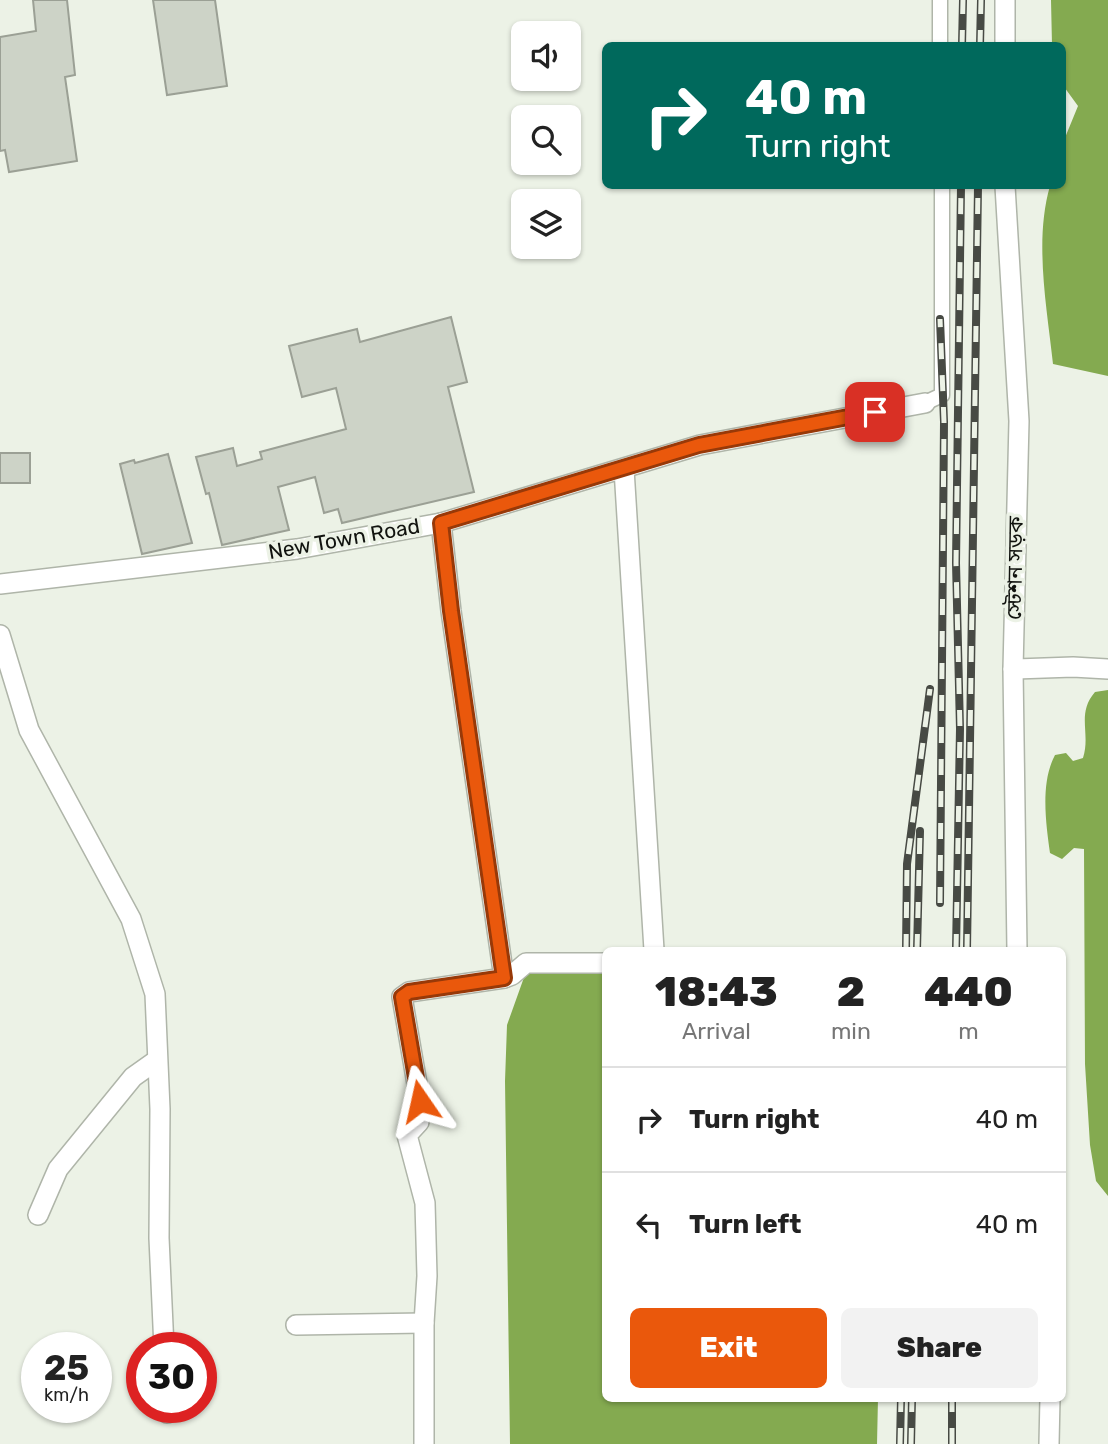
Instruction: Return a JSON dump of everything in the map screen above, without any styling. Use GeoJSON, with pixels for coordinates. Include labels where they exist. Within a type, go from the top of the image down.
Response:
{"type":"FeatureCollection","features":[{"type":"Feature","properties":{"kind":"street"},"geometry":{"type":"LineString","coordinates":[[940,0],[940,42]]}},
{"type":"Feature","properties":{"kind":"street"},"geometry":{"type":"LineString","coordinates":[[1005,0],[1005,42]]}},
{"type":"Feature","properties":{"kind":"street"},"geometry":{"type":"LineString","coordinates":[[925,403],[942,395],[942,189]]}},
{"type":"Feature","properties":{"kind":"street","name":"স্টেশন সড়ক"},"geometry":{"type":"LineString","coordinates":[[1005,189],[1019,421],[1013,669],[1017,947]]}},
{"type":"Feature","properties":{"kind":"street","name":"New Town Road"},"geometry":{"type":"LineString","coordinates":[[0,584],[297,549],[441,523],[699,445],[925,403]]}},
{"type":"Feature","properties":{"kind":"street"},"geometry":{"type":"LineString","coordinates":[[624,469],[654,947]]}},
{"type":"Feature","properties":{"kind":"street"},"geometry":{"type":"LineString","coordinates":[[441,523],[451,611],[504,978]]}},
{"type":"Feature","properties":{"kind":"street"},"geometry":{"type":"LineString","coordinates":[[0,635],[29,730],[131,919],[155,994],[160,1109],[159,1238],[163,1332]]}},
{"type":"Feature","properties":{"kind":"street"},"geometry":{"type":"LineString","coordinates":[[1013,669],[1108,668]]}},
{"type":"Feature","properties":{"kind":"street"},"geometry":{"type":"LineString","coordinates":[[424,1444],[424,1323],[427,1276],[425,1203],[407,1135],[419,1122],[420,1101],[402,997],[409,992],[504,978],[526,963],[602,963]]}},
{"type":"Feature","properties":{"kind":"street"},"geometry":{"type":"LineString","coordinates":[[38,1215],[58,1169],[133,1077],[157,1060]]}},
{"type":"Feature","properties":{"kind":"street"},"geometry":{"type":"LineString","coordinates":[[296,1325],[424,1323]]}},
{"type":"Feature","properties":{"kind":"street"},"geometry":{"type":"LineString","coordinates":[[1049,1444],[1050,1402]]}},
{"type":"Feature","properties":{"kind":"shaded area"},"geometry":{"type":"Polygon","coordinates":[[[1051,0],[1108,0],[1108,376],[1053,364],[1043,275],[1045,207],[1049,189],[1066,189],[1066,135],[1078,106],[1066,90],[1066,42],[1052,42],[1051,0]]]}},
{"type":"Feature","properties":{"kind":"shaded area"},"geometry":{"type":"Polygon","coordinates":[[[1108,690],[1108,1196],[1096,1181],[1090,1145],[1085,1064],[1084,849],[1074,848],[1062,859],[1050,853],[1045,804],[1047,778],[1055,755],[1066,753],[1073,761],[1083,758],[1086,708],[1095,692],[1108,690]]]}},
{"type":"Feature","properties":{"kind":"shaded area"},"geometry":{"type":"Polygon","coordinates":[[[527,969],[602,969],[602,1402],[878,1402],[877,1444],[510,1444],[505,1081],[507,1025],[527,969]]]}},
{"type":"Feature","properties":{"kind":"building"},"geometry":{"type":"Polygon","coordinates":[[[33,0],[67,0],[75,75],[65,77],[77,161],[9,172],[5,150],[0,151],[0,37],[36,31],[33,0]]]}},
{"type":"Feature","properties":{"kind":"building"},"geometry":{"type":"Polygon","coordinates":[[[153,0],[215,0],[227,86],[167,95],[153,0]]]}},
{"type":"Feature","properties":{"kind":"building"},"geometry":{"type":"Polygon","coordinates":[[[451,317],[467,382],[448,387],[474,492],[342,523],[338,509],[324,513],[315,477],[278,487],[289,530],[222,545],[209,493],[206,494],[196,457],[233,448],[237,466],[262,459],[260,452],[346,429],[336,388],[302,397],[289,346],[357,329],[360,342],[451,317]]]}},
{"type":"Feature","properties":{"kind":"building"},"geometry":{"type":"Polygon","coordinates":[[[0,453],[30,453],[30,483],[0,483],[0,453]]]}},
{"type":"Feature","properties":{"kind":"building"},"geometry":{"type":"Polygon","coordinates":[[[168,454],[192,543],[142,554],[120,464],[168,454]]]}},
{"type":"Feature","properties":{"kind":"railway"},"geometry":{"type":"LineString","coordinates":[[962,42],[963,0]]}},
{"type":"Feature","properties":{"kind":"railway"},"geometry":{"type":"LineString","coordinates":[[980,42],[981,0]]}},
{"type":"Feature","properties":{"kind":"railway"},"geometry":{"type":"LineString","coordinates":[[956,947],[960,729],[956,563],[961,189]]}},
{"type":"Feature","properties":{"kind":"railway"},"geometry":{"type":"LineString","coordinates":[[967,947],[978,189]]}},
{"type":"Feature","properties":{"kind":"railway"},"geometry":{"type":"LineString","coordinates":[[940,319],[944,422],[940,903]]}},
{"type":"Feature","properties":{"kind":"railway"},"geometry":{"type":"LineString","coordinates":[[906,947],[907,864],[930,689]]}},
{"type":"Feature","properties":{"kind":"railway"},"geometry":{"type":"LineString","coordinates":[[917,947],[920,831]]}},
{"type":"Feature","properties":{"kind":"railway"},"geometry":{"type":"LineString","coordinates":[[900,1444],[901,1402]]}},
{"type":"Feature","properties":{"kind":"railway"},"geometry":{"type":"LineString","coordinates":[[911,1444],[912,1402]]}},
{"type":"Feature","properties":{"kind":"railway"},"geometry":{"type":"LineString","coordinates":[[952,1402],[952,1444]]}},
{"type":"Feature","properties":{"kind":"route"},"geometry":{"type":"LineString","coordinates":[[420,1101],[402,997],[409,992],[504,978],[451,611],[441,523],[699,445],[875,412]]}}]}
